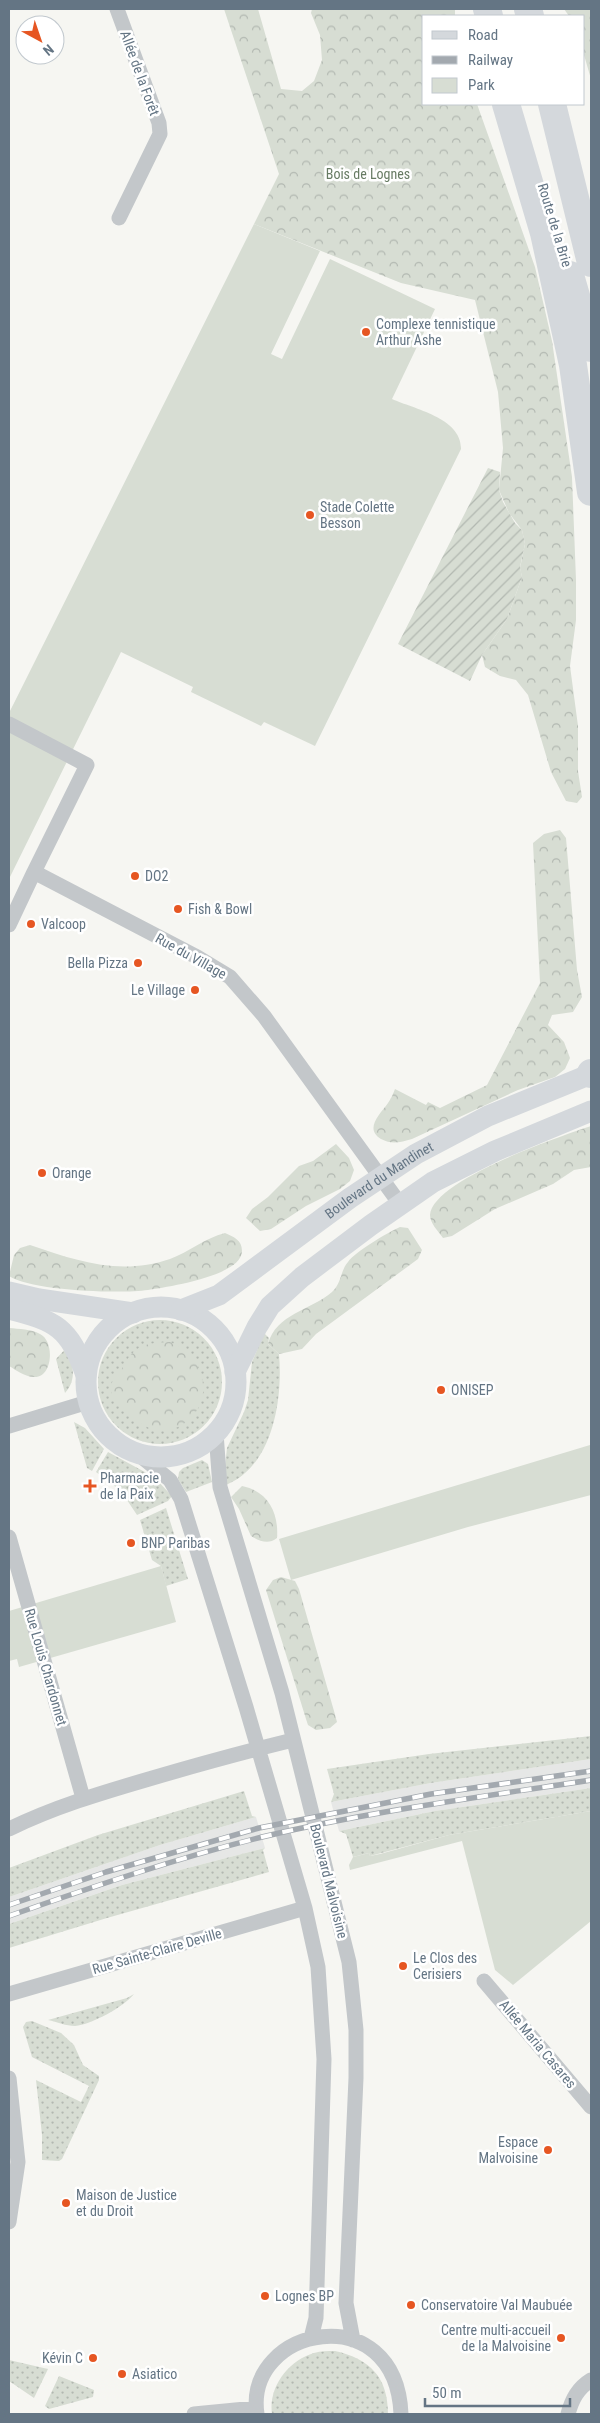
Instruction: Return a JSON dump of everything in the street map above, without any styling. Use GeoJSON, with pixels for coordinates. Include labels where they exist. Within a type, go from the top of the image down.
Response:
{"type":"FeatureCollection","features":[{"type":"Feature","properties":{"kind":"highway"},"geometry":{"type":"LineString","coordinates":[[506,105],[544,233],[571,356],[591,492]]}},
{"type":"Feature","properties":{"kind":"highway","name":"Route de la Brie"},"geometry":{"type":"LineString","coordinates":[[517,105],[591,348]]}},
{"type":"Feature","properties":{"kind":"highway"},"geometry":{"type":"LineString","coordinates":[[553,105],[591,218]]}},
{"type":"Feature","properties":{"kind":"highway","name":"Route de la Brie"},"geometry":{"type":"LineString","coordinates":[[553,105],[591,263]]}},
{"type":"Feature","properties":{"kind":"street","name":"Allée de la Forêt"},"geometry":{"type":"LineString","coordinates":[[117,9],[158,123],[160,134],[119,218]]}},
{"type":"Feature","properties":{"kind":"street"},"geometry":{"type":"LineString","coordinates":[[9,724],[86,765],[9,924]]}},
{"type":"Feature","properties":{"kind":"street","name":"Rue du Village"},"geometry":{"type":"LineString","coordinates":[[34,872],[230,977],[264,1016],[400,1204]]}},
{"type":"Feature","properties":{"kind":"street","name":"Boulevard du Mandinet"},"geometry":{"type":"LineString","coordinates":[[181,1310],[219,1295],[381,1176],[416,1154],[488,1116],[591,1074]]}},
{"type":"Feature","properties":{"kind":"street"},"geometry":{"type":"LineString","coordinates":[[235,1372],[257,1327],[270,1306],[302,1277],[400,1204],[434,1182],[495,1151],[591,1111]]}},
{"type":"Feature","properties":{"kind":"street"},"geometry":{"type":"LineString","coordinates":[[9,1292],[39,1299],[133,1313]]}},
{"type":"Feature","properties":{"kind":"street"},"geometry":{"type":"LineString","coordinates":[[9,1308],[41,1317],[54,1323],[69,1338],[78,1350],[86,1375],[88,1402],[102,1429],[112,1440],[138,1454],[167,1477],[181,1500],[286,1844],[318,1967],[324,2037],[316,2318],[311,2338]]}},
{"type":"Feature","properties":{"kind":"street"},"geometry":{"type":"LineString","coordinates":[[86,1375],[94,1349],[101,1337],[121,1319],[133,1313],[157,1308],[181,1310],[207,1323],[217,1333],[232,1358],[235,1372],[234,1398],[227,1417],[216,1433],[205,1443],[180,1455],[152,1457],[138,1454]]}},
{"type":"Feature","properties":{"kind":"street"},"geometry":{"type":"LineString","coordinates":[[9,1426],[88,1402]]}},
{"type":"Feature","properties":{"kind":"street","name":"Boulevard Malvoisine"},"geometry":{"type":"LineString","coordinates":[[216,1433],[220,1487],[282,1693],[347,1951],[356,2030],[346,2303],[353,2340]]}},
{"type":"Feature","properties":{"kind":"street","name":"Rue Louis Chardonnet"},"geometry":{"type":"LineString","coordinates":[[9,1537],[84,1798]]}},
{"type":"Feature","properties":{"kind":"street"},"geometry":{"type":"LineString","coordinates":[[9,1829],[35,1816],[84,1798],[293,1740]]}},
{"type":"Feature","properties":{"kind":"street","name":"Rue Sainte-Claire Deville"},"geometry":{"type":"LineString","coordinates":[[9,1994],[304,1908]]}},
{"type":"Feature","properties":{"kind":"street","name":"Allée Maria Casares"},"geometry":{"type":"LineString","coordinates":[[484,1980],[591,2107]]}},
{"type":"Feature","properties":{"kind":"street"},"geometry":{"type":"LineString","coordinates":[[9,2078],[18,2162],[9,2222]]}},
{"type":"Feature","properties":{"kind":"street"},"geometry":{"type":"LineString","coordinates":[[194,2414],[256,2411],[258,2392],[263,2377],[271,2364],[282,2352],[311,2338],[324,2336],[353,2340],[370,2348],[384,2361],[395,2378],[400,2396],[401,2414]]}},
{"type":"Feature","properties":{"kind":"street"},"geometry":{"type":"LineString","coordinates":[[568,2414],[575,2395],[583,2385],[591,2380]]}},
{"type":"Feature","properties":{"kind":"shaded area"},"geometry":{"type":"Polygon","coordinates":[[[591,1759],[591,1788],[435,1811],[339,1831],[331,1802],[431,1783],[591,1759]]]}},
{"type":"Feature","properties":{"kind":"shaded area"},"geometry":{"type":"Polygon","coordinates":[[[256,1817],[265,1848],[122,1885],[9,1924],[9,1897],[160,1845],[256,1817]]]}},
{"type":"Feature","properties":{"kind":"green space","name":"Bois de Lognes"},"geometry":{"type":"Polygon","coordinates":[[[224,9],[258,9],[281,89],[302,91],[314,81],[322,60],[320,35],[311,13],[312,9],[455,9],[455,15],[422,15],[422,105],[477,105],[535,267],[552,341],[572,477],[576,620],[570,666],[578,726],[578,771],[582,797],[577,803],[566,801],[551,772],[528,695],[516,680],[500,676],[485,667],[482,655],[507,619],[522,577],[520,568],[525,544],[522,530],[509,513],[499,490],[503,448],[498,392],[475,300],[401,283],[254,224],[279,174],[224,9]]]}},
{"type":"Feature","properties":{"kind":"green space"},"geometry":{"type":"Polygon","coordinates":[[[564,9],[591,9],[591,79],[585,58],[585,15],[568,15],[564,9]]]}},
{"type":"Feature","properties":{"kind":"green space"},"geometry":{"type":"Polygon","coordinates":[[[254,224],[320,251],[271,354],[282,359],[330,259],[435,309],[392,399],[424,411],[445,422],[454,430],[459,438],[461,449],[315,746],[264,722],[261,726],[191,692],[193,687],[121,652],[9,879],[9,713],[254,224]]]}},
{"type":"Feature","properties":{"kind":"green space"},"geometry":{"type":"Polygon","coordinates":[[[488,468],[500,472],[499,490],[503,502],[515,523],[522,530],[525,544],[520,567],[522,577],[507,619],[482,655],[470,681],[398,644],[488,468]]]}},
{"type":"Feature","properties":{"kind":"green space"},"geometry":{"type":"Polygon","coordinates":[[[560,830],[566,838],[577,970],[582,997],[573,1012],[552,1015],[548,1025],[564,1042],[570,1058],[565,1069],[555,1077],[518,1090],[412,1139],[393,1142],[381,1139],[374,1131],[375,1121],[395,1089],[426,1105],[428,1102],[440,1108],[487,1085],[540,983],[533,843],[544,834],[560,830]]]}},
{"type":"Feature","properties":{"kind":"green space"},"geometry":{"type":"Polygon","coordinates":[[[591,1126],[591,1167],[574,1170],[553,1184],[495,1209],[452,1236],[443,1238],[431,1221],[430,1215],[436,1202],[452,1188],[474,1174],[527,1149],[591,1126]]]}},
{"type":"Feature","properties":{"kind":"green space"},"geometry":{"type":"Polygon","coordinates":[[[336,1144],[349,1158],[354,1170],[350,1181],[340,1189],[306,1206],[271,1229],[260,1231],[246,1218],[252,1209],[268,1197],[299,1166],[313,1161],[336,1144]]]}},
{"type":"Feature","properties":{"kind":"green space"},"geometry":{"type":"Polygon","coordinates":[[[400,1227],[408,1228],[422,1250],[418,1259],[316,1334],[302,1349],[279,1354],[268,1344],[272,1334],[286,1319],[332,1292],[338,1285],[345,1266],[352,1258],[372,1243],[400,1227]]]}},
{"type":"Feature","properties":{"kind":"green space"},"geometry":{"type":"Polygon","coordinates":[[[225,1233],[241,1244],[242,1251],[239,1260],[217,1274],[171,1286],[118,1292],[76,1290],[36,1285],[9,1276],[14,1255],[20,1248],[30,1245],[82,1261],[116,1266],[134,1266],[170,1259],[225,1233]]]}},
{"type":"Feature","properties":{"kind":"green space"},"geometry":{"type":"Polygon","coordinates":[[[160,1320],[184,1325],[204,1338],[217,1358],[222,1382],[217,1406],[204,1426],[184,1439],[160,1444],[136,1439],[116,1426],[103,1406],[98,1382],[103,1358],[116,1338],[136,1325],[160,1320]]]}},
{"type":"Feature","properties":{"kind":"green space"},"geometry":{"type":"Polygon","coordinates":[[[9,1328],[33,1331],[45,1338],[50,1351],[50,1358],[45,1372],[40,1376],[27,1376],[9,1366],[9,1328]]]}},
{"type":"Feature","properties":{"kind":"green space"},"geometry":{"type":"Polygon","coordinates":[[[264,1333],[269,1338],[268,1344],[279,1354],[279,1391],[272,1429],[255,1463],[242,1476],[226,1485],[225,1466],[227,1448],[248,1400],[252,1362],[264,1333]]]}},
{"type":"Feature","properties":{"kind":"green space"},"geometry":{"type":"Polygon","coordinates":[[[170,1342],[183,1349],[200,1370],[203,1395],[199,1407],[190,1418],[178,1427],[155,1431],[141,1424],[120,1407],[112,1394],[111,1386],[114,1378],[136,1350],[154,1343],[170,1342]]]}},
{"type":"Feature","properties":{"kind":"green space"},"geometry":{"type":"Polygon","coordinates":[[[68,1346],[73,1376],[72,1382],[65,1393],[56,1359],[68,1346]]]}},
{"type":"Feature","properties":{"kind":"green space"},"geometry":{"type":"Polygon","coordinates":[[[74,1422],[85,1428],[104,1449],[92,1471],[87,1468],[74,1422]]]}},
{"type":"Feature","properties":{"kind":"green space"},"geometry":{"type":"Polygon","coordinates":[[[590,1445],[591,1495],[468,1527],[291,1580],[279,1539],[590,1445]]]}},
{"type":"Feature","properties":{"kind":"green space"},"geometry":{"type":"Polygon","coordinates":[[[108,1452],[154,1477],[172,1496],[168,1501],[137,1515],[121,1491],[96,1472],[108,1452]]]}},
{"type":"Feature","properties":{"kind":"green space"},"geometry":{"type":"Polygon","coordinates":[[[202,1460],[208,1464],[212,1482],[186,1492],[178,1479],[179,1472],[183,1468],[202,1460]]]}},
{"type":"Feature","properties":{"kind":"green space"},"geometry":{"type":"Polygon","coordinates":[[[242,1486],[259,1493],[270,1504],[274,1512],[277,1529],[277,1538],[274,1540],[264,1541],[251,1536],[239,1509],[231,1497],[242,1486]]]}},
{"type":"Feature","properties":{"kind":"green space"},"geometry":{"type":"Polygon","coordinates":[[[166,1508],[188,1579],[166,1586],[161,1566],[152,1560],[140,1520],[166,1508]]]}},
{"type":"Feature","properties":{"kind":"green space"},"geometry":{"type":"Polygon","coordinates":[[[161,1566],[176,1622],[19,1667],[17,1659],[9,1661],[9,1611],[161,1566]]]}},
{"type":"Feature","properties":{"kind":"green space"},"geometry":{"type":"Polygon","coordinates":[[[281,1577],[295,1581],[299,1589],[337,1722],[330,1728],[316,1730],[308,1725],[306,1719],[266,1590],[273,1580],[281,1577]]]}},
{"type":"Feature","properties":{"kind":"green space"},"geometry":{"type":"Polygon","coordinates":[[[591,1736],[591,1759],[431,1783],[331,1802],[334,1794],[327,1769],[429,1754],[591,1736]]]}},
{"type":"Feature","properties":{"kind":"green space"},"geometry":{"type":"Polygon","coordinates":[[[591,1788],[591,1811],[449,1835],[370,1856],[369,1853],[353,1857],[346,1834],[339,1831],[435,1811],[591,1788]]]}},
{"type":"Feature","properties":{"kind":"green space"},"geometry":{"type":"Polygon","coordinates":[[[244,1791],[252,1816],[256,1817],[160,1845],[9,1897],[9,1868],[98,1835],[244,1791]]]}},
{"type":"Feature","properties":{"kind":"green space"},"geometry":{"type":"Polygon","coordinates":[[[591,1811],[591,1921],[513,1985],[495,1970],[462,1841],[350,1870],[349,1865],[353,1857],[369,1853],[370,1856],[449,1835],[591,1811]]]}},
{"type":"Feature","properties":{"kind":"green space"},"geometry":{"type":"Polygon","coordinates":[[[265,1848],[263,1850],[269,1872],[9,1948],[9,1924],[122,1885],[265,1848]]]}},
{"type":"Feature","properties":{"kind":"green space"},"geometry":{"type":"Polygon","coordinates":[[[134,1994],[116,2009],[82,2025],[68,2025],[48,2020],[127,1998],[134,1994]]]}},
{"type":"Feature","properties":{"kind":"green space"},"geometry":{"type":"Polygon","coordinates":[[[32,2021],[61,2033],[74,2045],[83,2065],[99,2076],[99,2080],[62,2159],[59,2161],[42,2160],[42,2135],[36,2080],[81,2102],[89,2086],[32,2057],[23,2027],[26,2022],[32,2021]]]}},
{"type":"Feature","properties":{"kind":"green space"},"geometry":{"type":"Polygon","coordinates":[[[335,2351],[358,2359],[375,2372],[385,2390],[388,2414],[272,2414],[273,2394],[282,2376],[289,2368],[296,2362],[314,2353],[335,2351]]]}},
{"type":"Feature","properties":{"kind":"green space"},"geometry":{"type":"Polygon","coordinates":[[[9,2360],[48,2369],[34,2398],[9,2381],[9,2360]]]}},
{"type":"Feature","properties":{"kind":"green space"},"geometry":{"type":"Polygon","coordinates":[[[59,2376],[94,2390],[93,2397],[49,2409],[45,2406],[59,2376]]]}},
{"type":"Feature","properties":{"kind":"railway"},"geometry":{"type":"LineString","coordinates":[[9,1905],[106,1872],[259,1828],[431,1794],[591,1771]]}},
{"type":"Feature","properties":{"kind":"railway"},"geometry":{"type":"LineString","coordinates":[[9,1916],[166,1864],[262,1837],[385,1812],[591,1780]]}},
{"type":"Feature","properties":{"kind":"place","name":"Complexe tennistique Arthur Ashe"},"geometry":{"type":"Point","coordinates":[366,332]}},
{"type":"Feature","properties":{"kind":"place","name":"Stade Colette Besson"},"geometry":{"type":"Point","coordinates":[310,515]}},
{"type":"Feature","properties":{"kind":"place","name":"DO2"},"geometry":{"type":"Point","coordinates":[135,876]}},
{"type":"Feature","properties":{"kind":"place","name":"Fish & Bowl"},"geometry":{"type":"Point","coordinates":[178,909]}},
{"type":"Feature","properties":{"kind":"place","name":"Valcoop"},"geometry":{"type":"Point","coordinates":[31,924]}},
{"type":"Feature","properties":{"kind":"place","name":"Bella Pizza"},"geometry":{"type":"Point","coordinates":[138,963]}},
{"type":"Feature","properties":{"kind":"place","name":"Le Village"},"geometry":{"type":"Point","coordinates":[195,990]}},
{"type":"Feature","properties":{"kind":"place","name":"Orange"},"geometry":{"type":"Point","coordinates":[42,1173]}},
{"type":"Feature","properties":{"kind":"place","name":"ONISEP"},"geometry":{"type":"Point","coordinates":[441,1390]}},
{"type":"Feature","properties":{"kind":"place","name":"Pharmacie de la Paix"},"geometry":{"type":"Point","coordinates":[90,1486]}},
{"type":"Feature","properties":{"kind":"place","name":"BNP Paribas"},"geometry":{"type":"Point","coordinates":[131,1543]}},
{"type":"Feature","properties":{"kind":"place","name":"Le Clos des Cerisiers"},"geometry":{"type":"Point","coordinates":[403,1966]}},
{"type":"Feature","properties":{"kind":"place","name":"Espace Malvoisine"},"geometry":{"type":"Point","coordinates":[548,2150]}},
{"type":"Feature","properties":{"kind":"place","name":"Maison de Justice et du Droit"},"geometry":{"type":"Point","coordinates":[66,2203]}},
{"type":"Feature","properties":{"kind":"place","name":"Lognes BP"},"geometry":{"type":"Point","coordinates":[265,2296]}},
{"type":"Feature","properties":{"kind":"place","name":"Conservatoire Val Maubuée"},"geometry":{"type":"Point","coordinates":[411,2305]}},
{"type":"Feature","properties":{"kind":"place","name":"Centre multi-accueil de la Malvoisine"},"geometry":{"type":"Point","coordinates":[561,2338]}},
{"type":"Feature","properties":{"kind":"place","name":"Kévin C"},"geometry":{"type":"Point","coordinates":[93,2358]}},
{"type":"Feature","properties":{"kind":"place","name":"Asiatico"},"geometry":{"type":"Point","coordinates":[122,2374]}}]}
